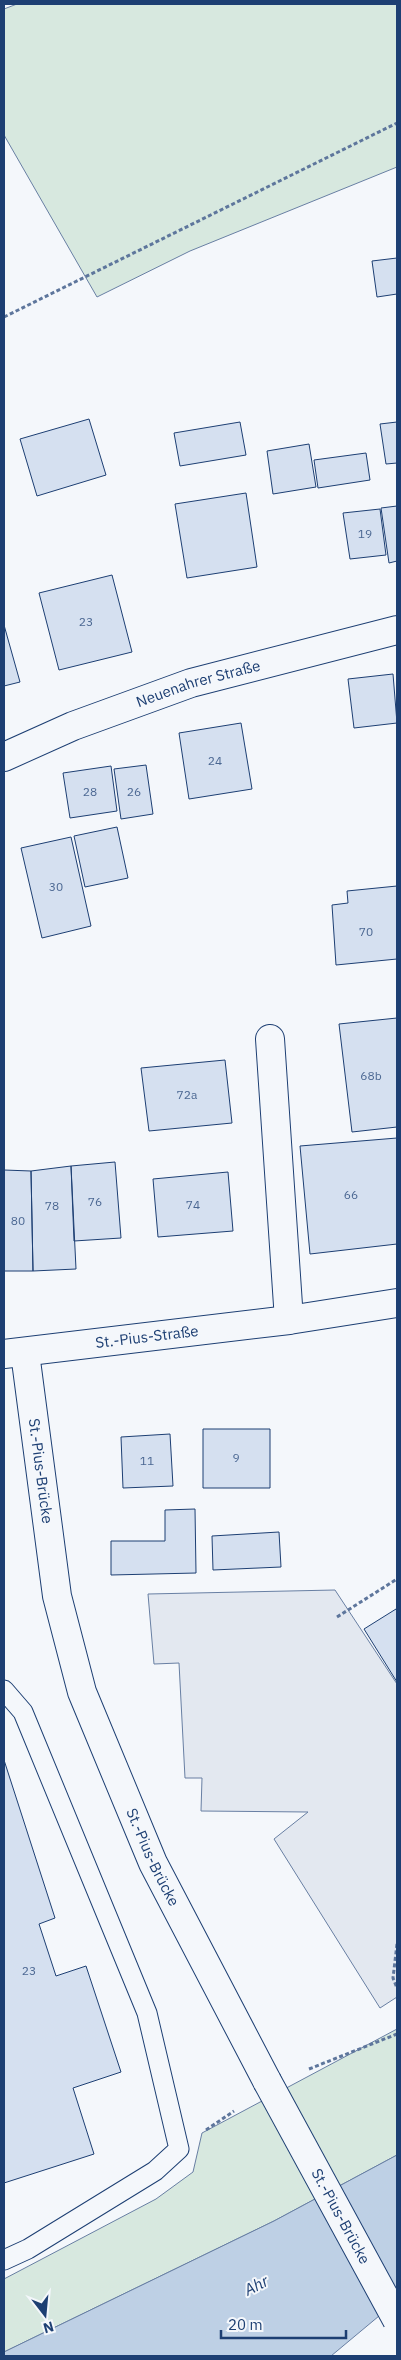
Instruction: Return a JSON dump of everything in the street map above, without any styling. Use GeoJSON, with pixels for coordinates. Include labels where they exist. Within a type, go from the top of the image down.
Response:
{"type":"FeatureCollection","features":[{"type":"Feature","properties":{"kind":"street","name":"Neuenahrer Straße"},"geometry":{"type":"LineString","coordinates":[[4,757],[73,726],[191,683],[397,630]]}},
{"type":"Feature","properties":{"kind":"street"},"geometry":{"type":"LineString","coordinates":[[270,1038],[290,1320]]}},
{"type":"Feature","properties":{"kind":"street","name":"St.-Pius-Straße"},"geometry":{"type":"LineString","coordinates":[[14,1354],[290,1320],[397,1303]]}},
{"type":"Feature","properties":{"kind":"street","name":"St.-Pius-Brücke"},"geometry":{"type":"LineString","coordinates":[[14,1354],[57,1596],[82,1692],[153,1864],[267,2081],[397,2320]]}},
{"type":"Feature","properties":{"kind":"lane"},"geometry":{"type":"LineString","coordinates":[[4,1690],[23,1712],[147,2013],[179,2149],[155,2171],[28,2249],[4,2260]]}},
{"type":"Feature","properties":{"kind":"path"},"geometry":{"type":"LineString","coordinates":[[4,317],[397,123]]}},
{"type":"Feature","properties":{"kind":"path"},"geometry":{"type":"LineString","coordinates":[[337,1617],[397,1579]]}},
{"type":"Feature","properties":{"kind":"path"},"geometry":{"type":"LineString","coordinates":[[397,1944],[393,1978],[397,1988]]}},
{"type":"Feature","properties":{"kind":"path"},"geometry":{"type":"LineString","coordinates":[[309,2069],[397,2034]]}},
{"type":"Feature","properties":{"kind":"shaded area"},"geometry":{"type":"Polygon","coordinates":[[[17,4],[397,4],[397,167],[190,251],[97,297],[4,135],[4,9],[17,4]]]}},
{"type":"Feature","properties":{"kind":"shaded area"},"geometry":{"type":"Polygon","coordinates":[[[335,1590],[397,1684],[397,1997],[380,2008],[274,1839],[308,1812],[201,1811],[202,1778],[185,1778],[179,1663],[154,1664],[148,1594],[335,1590]]]}},
{"type":"Feature","properties":{"kind":"shaded area"},"geometry":{"type":"Polygon","coordinates":[[[397,2029],[397,2155],[274,2221],[4,2352],[4,2279],[156,2199],[193,2172],[202,2133],[397,2029]]]}},
{"type":"Feature","properties":{"kind":"water","name":"Ahr"},"geometry":{"type":"Polygon","coordinates":[[[397,2155],[397,2301],[331,2356],[4,2356],[4,2352],[274,2221],[397,2155]]]}},
{"type":"Feature","properties":{"kind":"building"},"geometry":{"type":"Polygon","coordinates":[[[397,258],[397,294],[377,297],[372,261],[397,258]]]}},
{"type":"Feature","properties":{"kind":"building"},"geometry":{"type":"Polygon","coordinates":[[[89,419],[106,475],[37,496],[20,439],[89,419]]]}},
{"type":"Feature","properties":{"kind":"building"},"geometry":{"type":"Polygon","coordinates":[[[240,422],[246,455],[180,466],[174,433],[240,422]]]}},
{"type":"Feature","properties":{"kind":"building"},"geometry":{"type":"Polygon","coordinates":[[[397,422],[397,463],[386,464],[380,424],[397,422]]]}},
{"type":"Feature","properties":{"kind":"building"},"geometry":{"type":"Polygon","coordinates":[[[309,444],[316,487],[273,494],[267,451],[309,444]]]}},
{"type":"Feature","properties":{"kind":"building"},"geometry":{"type":"Polygon","coordinates":[[[366,453],[370,480],[318,488],[314,460],[366,453]]]}},
{"type":"Feature","properties":{"kind":"building"},"geometry":{"type":"Polygon","coordinates":[[[246,493],[257,567],[187,578],[175,504],[246,493]]]}},
{"type":"Feature","properties":{"kind":"building"},"geometry":{"type":"Polygon","coordinates":[[[397,506],[397,561],[389,563],[381,508],[397,506]]]}},
{"type":"Feature","properties":{"kind":"building"},"geometry":{"type":"Polygon","coordinates":[[[380,509],[386,555],[350,559],[343,513],[380,509]]]}},
{"type":"Feature","properties":{"kind":"building"},"geometry":{"type":"Polygon","coordinates":[[[112,575],[132,652],[59,670],[39,593],[112,575]]]}},
{"type":"Feature","properties":{"kind":"building"},"geometry":{"type":"Polygon","coordinates":[[[4,625],[20,682],[4,686],[4,625]]]}},
{"type":"Feature","properties":{"kind":"building"},"geometry":{"type":"Polygon","coordinates":[[[393,674],[397,723],[354,728],[348,679],[393,674]]]}},
{"type":"Feature","properties":{"kind":"building"},"geometry":{"type":"Polygon","coordinates":[[[241,723],[252,789],[189,799],[179,733],[241,723]]]}},
{"type":"Feature","properties":{"kind":"building"},"geometry":{"type":"Polygon","coordinates":[[[146,765],[153,814],[121,819],[114,769],[146,765]]]}},
{"type":"Feature","properties":{"kind":"building"},"geometry":{"type":"Polygon","coordinates":[[[111,766],[117,811],[70,818],[63,773],[111,766]]]}},
{"type":"Feature","properties":{"kind":"building"},"geometry":{"type":"Polygon","coordinates":[[[117,827],[128,878],[85,887],[74,836],[117,827]]]}},
{"type":"Feature","properties":{"kind":"building"},"geometry":{"type":"Polygon","coordinates":[[[71,837],[91,926],[42,938],[21,848],[71,837]]]}},
{"type":"Feature","properties":{"kind":"building"},"geometry":{"type":"Polygon","coordinates":[[[397,886],[397,959],[336,965],[332,905],[348,903],[347,891],[397,886]]]}},
{"type":"Feature","properties":{"kind":"building"},"geometry":{"type":"Polygon","coordinates":[[[397,1018],[397,1127],[352,1132],[339,1024],[397,1018]]]}},
{"type":"Feature","properties":{"kind":"building"},"geometry":{"type":"Polygon","coordinates":[[[225,1060],[232,1123],[149,1131],[141,1068],[225,1060]]]}},
{"type":"Feature","properties":{"kind":"building"},"geometry":{"type":"Polygon","coordinates":[[[397,1138],[397,1244],[310,1254],[300,1146],[397,1138]]]}},
{"type":"Feature","properties":{"kind":"building"},"geometry":{"type":"Polygon","coordinates":[[[115,1162],[121,1238],[74,1241],[71,1166],[115,1162]]]}},
{"type":"Feature","properties":{"kind":"building"},"geometry":{"type":"Polygon","coordinates":[[[71,1166],[76,1269],[33,1271],[31,1171],[71,1166]]]}},
{"type":"Feature","properties":{"kind":"building"},"geometry":{"type":"Polygon","coordinates":[[[4,1170],[31,1171],[33,1271],[4,1271],[4,1170]]]}},
{"type":"Feature","properties":{"kind":"building"},"geometry":{"type":"Polygon","coordinates":[[[228,1172],[233,1231],[158,1237],[153,1179],[228,1172]]]}},
{"type":"Feature","properties":{"kind":"building"},"geometry":{"type":"Polygon","coordinates":[[[203,1429],[270,1429],[270,1488],[203,1488],[203,1429]]]}},
{"type":"Feature","properties":{"kind":"building"},"geometry":{"type":"Polygon","coordinates":[[[170,1434],[173,1486],[123,1488],[121,1437],[170,1434]]]}},
{"type":"Feature","properties":{"kind":"building"},"geometry":{"type":"Polygon","coordinates":[[[195,1509],[196,1573],[111,1575],[111,1541],[165,1541],[165,1510],[195,1509]]]}},
{"type":"Feature","properties":{"kind":"building"},"geometry":{"type":"Polygon","coordinates":[[[279,1532],[281,1567],[213,1570],[212,1536],[279,1532]]]}},
{"type":"Feature","properties":{"kind":"building"},"geometry":{"type":"Polygon","coordinates":[[[396,1609],[397,1611],[397,1682],[364,1629],[396,1609]]]}},
{"type":"Feature","properties":{"kind":"building"},"geometry":{"type":"Polygon","coordinates":[[[4,1760],[55,1918],[39,1924],[56,1976],[86,1966],[121,2072],[73,2088],[94,2154],[4,2183],[4,1760]]]}}]}
